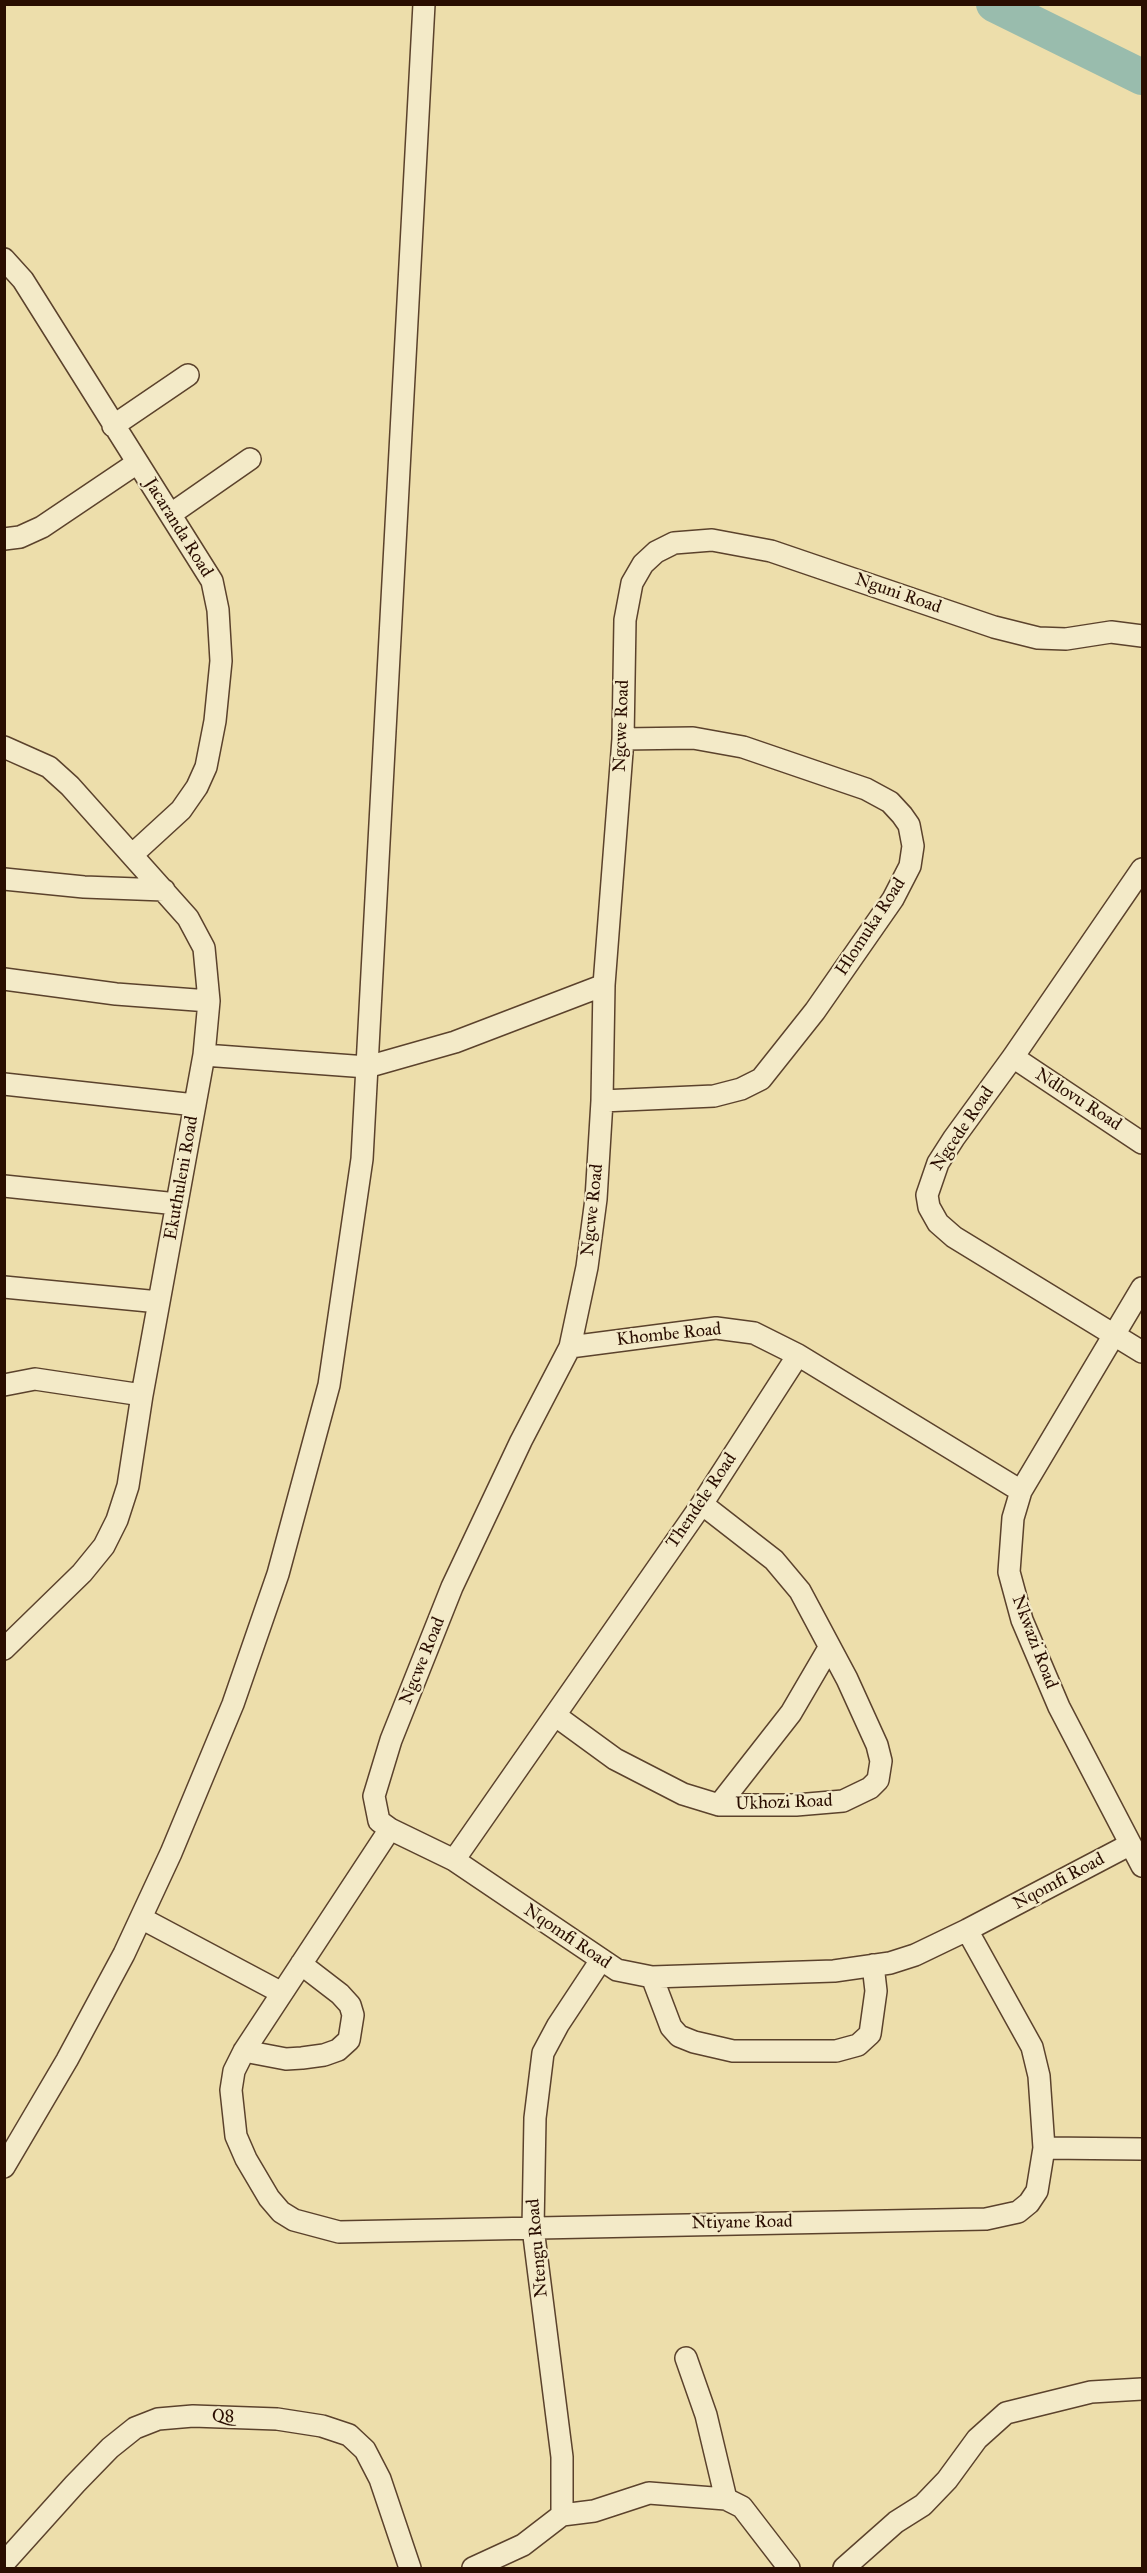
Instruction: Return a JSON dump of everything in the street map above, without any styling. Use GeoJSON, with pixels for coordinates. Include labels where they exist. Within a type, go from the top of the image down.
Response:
{"type":"FeatureCollection","features":[{"type":"Feature","properties":{"kind":"street"},"geometry":{"type":"LineString","coordinates":[[4,2167],[67,2060],[141,1918],[171,1853],[233,1704],[279,1574],[306,1479],[329,1385],[346,1282],[362,1159],[424,4]]}},
{"type":"Feature","properties":{"kind":"street","name":"Jacaranda Road"},"geometry":{"type":"LineString","coordinates":[[4,259],[23,280],[212,581],[218,610],[221,661],[215,721],[206,767],[197,787],[180,810],[133,854]]}},
{"type":"Feature","properties":{"kind":"street"},"geometry":{"type":"LineString","coordinates":[[113,426],[188,375]]}},
{"type":"Feature","properties":{"kind":"street"},"geometry":{"type":"LineString","coordinates":[[171,514],[250,459]]}},
{"type":"Feature","properties":{"kind":"street","name":"Jacaranda Road"},"geometry":{"type":"LineString","coordinates":[[4,539],[20,537],[42,527],[137,463]]}},
{"type":"Feature","properties":{"kind":"street","name":"Nguni Road"},"geometry":{"type":"LineString","coordinates":[[656,552],[674,543],[712,540],[771,551],[994,627],[1038,638],[1066,639],[1111,632],[1143,636]]}},
{"type":"Feature","properties":{"kind":"street","name":"Ngcwe Road"},"geometry":{"type":"LineString","coordinates":[[390,1829],[379,1821],[374,1796],[391,1740],[452,1587],[521,1441],[570,1347],[586,1267],[596,1199],[602,1101],[604,985],[623,739],[625,620],[632,583],[643,564],[656,552]]}},
{"type":"Feature","properties":{"kind":"street","name":"Hlomuka Road"},"geometry":{"type":"LineString","coordinates":[[602,1101],[714,1096],[741,1089],[761,1079],[816,1011],[893,899],[910,866],[913,846],[909,825],[902,814],[890,802],[866,789],[743,747],[693,738],[623,739]]}},
{"type":"Feature","properties":{"kind":"street","name":"Ekuthuleni Road"},"geometry":{"type":"LineString","coordinates":[[4,747],[49,767],[133,854],[188,918],[204,948],[209,1001],[204,1055],[142,1395],[128,1486],[117,1520],[104,1546],[82,1572],[4,1649]]}},
{"type":"Feature","properties":{"kind":"street","name":"Ngcede Road"},"geometry":{"type":"LineString","coordinates":[[1115,1335],[954,1237],[938,1222],[929,1207],[927,1195],[930,1180],[938,1163],[1013,1057],[1115,905],[1143,869]]}},
{"type":"Feature","properties":{"kind":"street"},"geometry":{"type":"LineString","coordinates":[[4,879],[84,887],[164,890]]}},
{"type":"Feature","properties":{"kind":"street"},"geometry":{"type":"LineString","coordinates":[[4,979],[116,994],[209,1001]]}},
{"type":"Feature","properties":{"kind":"street"},"geometry":{"type":"LineString","coordinates":[[204,1055],[367,1067],[455,1042],[604,985]]}},
{"type":"Feature","properties":{"kind":"street","name":"Ndlovu Road"},"geometry":{"type":"LineString","coordinates":[[1013,1057],[1143,1143]]}},
{"type":"Feature","properties":{"kind":"street"},"geometry":{"type":"LineString","coordinates":[[4,1084],[195,1105]]}},
{"type":"Feature","properties":{"kind":"street"},"geometry":{"type":"LineString","coordinates":[[4,1186],[177,1204]]}},
{"type":"Feature","properties":{"kind":"street"},"geometry":{"type":"LineString","coordinates":[[4,1287],[159,1302]]}},
{"type":"Feature","properties":{"kind":"street","name":"Nkwazi Road"},"geometry":{"type":"LineString","coordinates":[[1143,1288],[1021,1491],[1013,1518],[1009,1572],[1022,1620],[1059,1707],[1143,1866]]}},
{"type":"Feature","properties":{"kind":"street","name":"Khombe Road"},"geometry":{"type":"LineString","coordinates":[[570,1347],[716,1328],[754,1333],[798,1355]]}},
{"type":"Feature","properties":{"kind":"street"},"geometry":{"type":"LineString","coordinates":[[1115,1335],[1143,1352]]}},
{"type":"Feature","properties":{"kind":"street"},"geometry":{"type":"LineString","coordinates":[[798,1355],[1021,1491]]}},
{"type":"Feature","properties":{"kind":"street","name":"Thendele Road"},"geometry":{"type":"LineString","coordinates":[[454,1860],[702,1504],[798,1355]]}},
{"type":"Feature","properties":{"kind":"street"},"geometry":{"type":"LineString","coordinates":[[4,1385],[35,1379],[142,1395]]}},
{"type":"Feature","properties":{"kind":"street","name":"Ukhozi Road"},"geometry":{"type":"LineString","coordinates":[[556,1716],[615,1759],[683,1794],[719,1804],[796,1805],[843,1801],[870,1788],[878,1780],[881,1761],[877,1745],[847,1679],[800,1591],[774,1560],[702,1504]]}},
{"type":"Feature","properties":{"kind":"street","name":"Ukhozi Road"},"geometry":{"type":"LineString","coordinates":[[719,1804],[790,1713],[829,1647]]}},
{"type":"Feature","properties":{"kind":"street"},"geometry":{"type":"LineString","coordinates":[[301,1964],[340,1994],[350,2005],[353,2015],[349,2040],[338,2049],[324,2055],[302,2058],[286,2059],[244,2051],[282,1994],[301,1964],[390,1829]]}},
{"type":"Feature","properties":{"kind":"street","name":"Nqomfi Road"},"geometry":{"type":"LineString","coordinates":[[390,1829],[454,1860],[616,1970],[652,1977],[834,1971],[873,1965],[915,1954],[967,1930],[1130,1845]]}},
{"type":"Feature","properties":{"kind":"street"},"geometry":{"type":"LineString","coordinates":[[141,1918],[282,1994]]}},
{"type":"Feature","properties":{"kind":"street","name":"Ntiyane Road"},"geometry":{"type":"LineString","coordinates":[[244,2051],[234,2071],[231,2104],[236,2136],[246,2159],[268,2198],[281,2212],[294,2220],[339,2232],[995,2218],[1018,2212],[1029,2203],[1037,2191],[1044,2148],[1040,2076],[1032,2047],[967,1930]]}},
{"type":"Feature","properties":{"kind":"street","name":"Ntengu Road"},"geometry":{"type":"LineString","coordinates":[[562,2515],[562,2457],[533,2228],[535,2118],[543,2053],[558,2025],[601,1960]]}},
{"type":"Feature","properties":{"kind":"street"},"geometry":{"type":"LineString","coordinates":[[652,1977],[671,2027],[679,2036],[733,2051],[836,2051],[858,2045],[870,2034],[876,1992],[873,1965]]}},
{"type":"Feature","properties":{"kind":"street"},"geometry":{"type":"LineString","coordinates":[[1044,2148],[1143,2149]]}},
{"type":"Feature","properties":{"kind":"street"},"geometry":{"type":"LineString","coordinates":[[686,2358],[706,2415],[726,2499]]}},
{"type":"Feature","properties":{"kind":"street"},"geometry":{"type":"LineString","coordinates":[[844,2568],[896,2522],[923,2505],[947,2480],[976,2439],[1006,2413],[1091,2392],[1143,2389]]}},
{"type":"Feature","properties":{"kind":"street","name":"Q8"},"geometry":{"type":"LineString","coordinates":[[4,2563],[75,2484],[110,2448],[135,2428],[158,2419],[193,2416],[277,2419],[322,2426],[349,2435],[365,2450],[380,2479],[410,2568]]}},
{"type":"Feature","properties":{"kind":"street"},"geometry":{"type":"LineString","coordinates":[[473,2568],[523,2545],[562,2515],[594,2511],[649,2493],[726,2499],[742,2508],[789,2568]]}},
{"type":"Feature","properties":{"kind":"waterway"},"geometry":{"type":"LineString","coordinates":[[994,4],[1142,77]]}}]}
